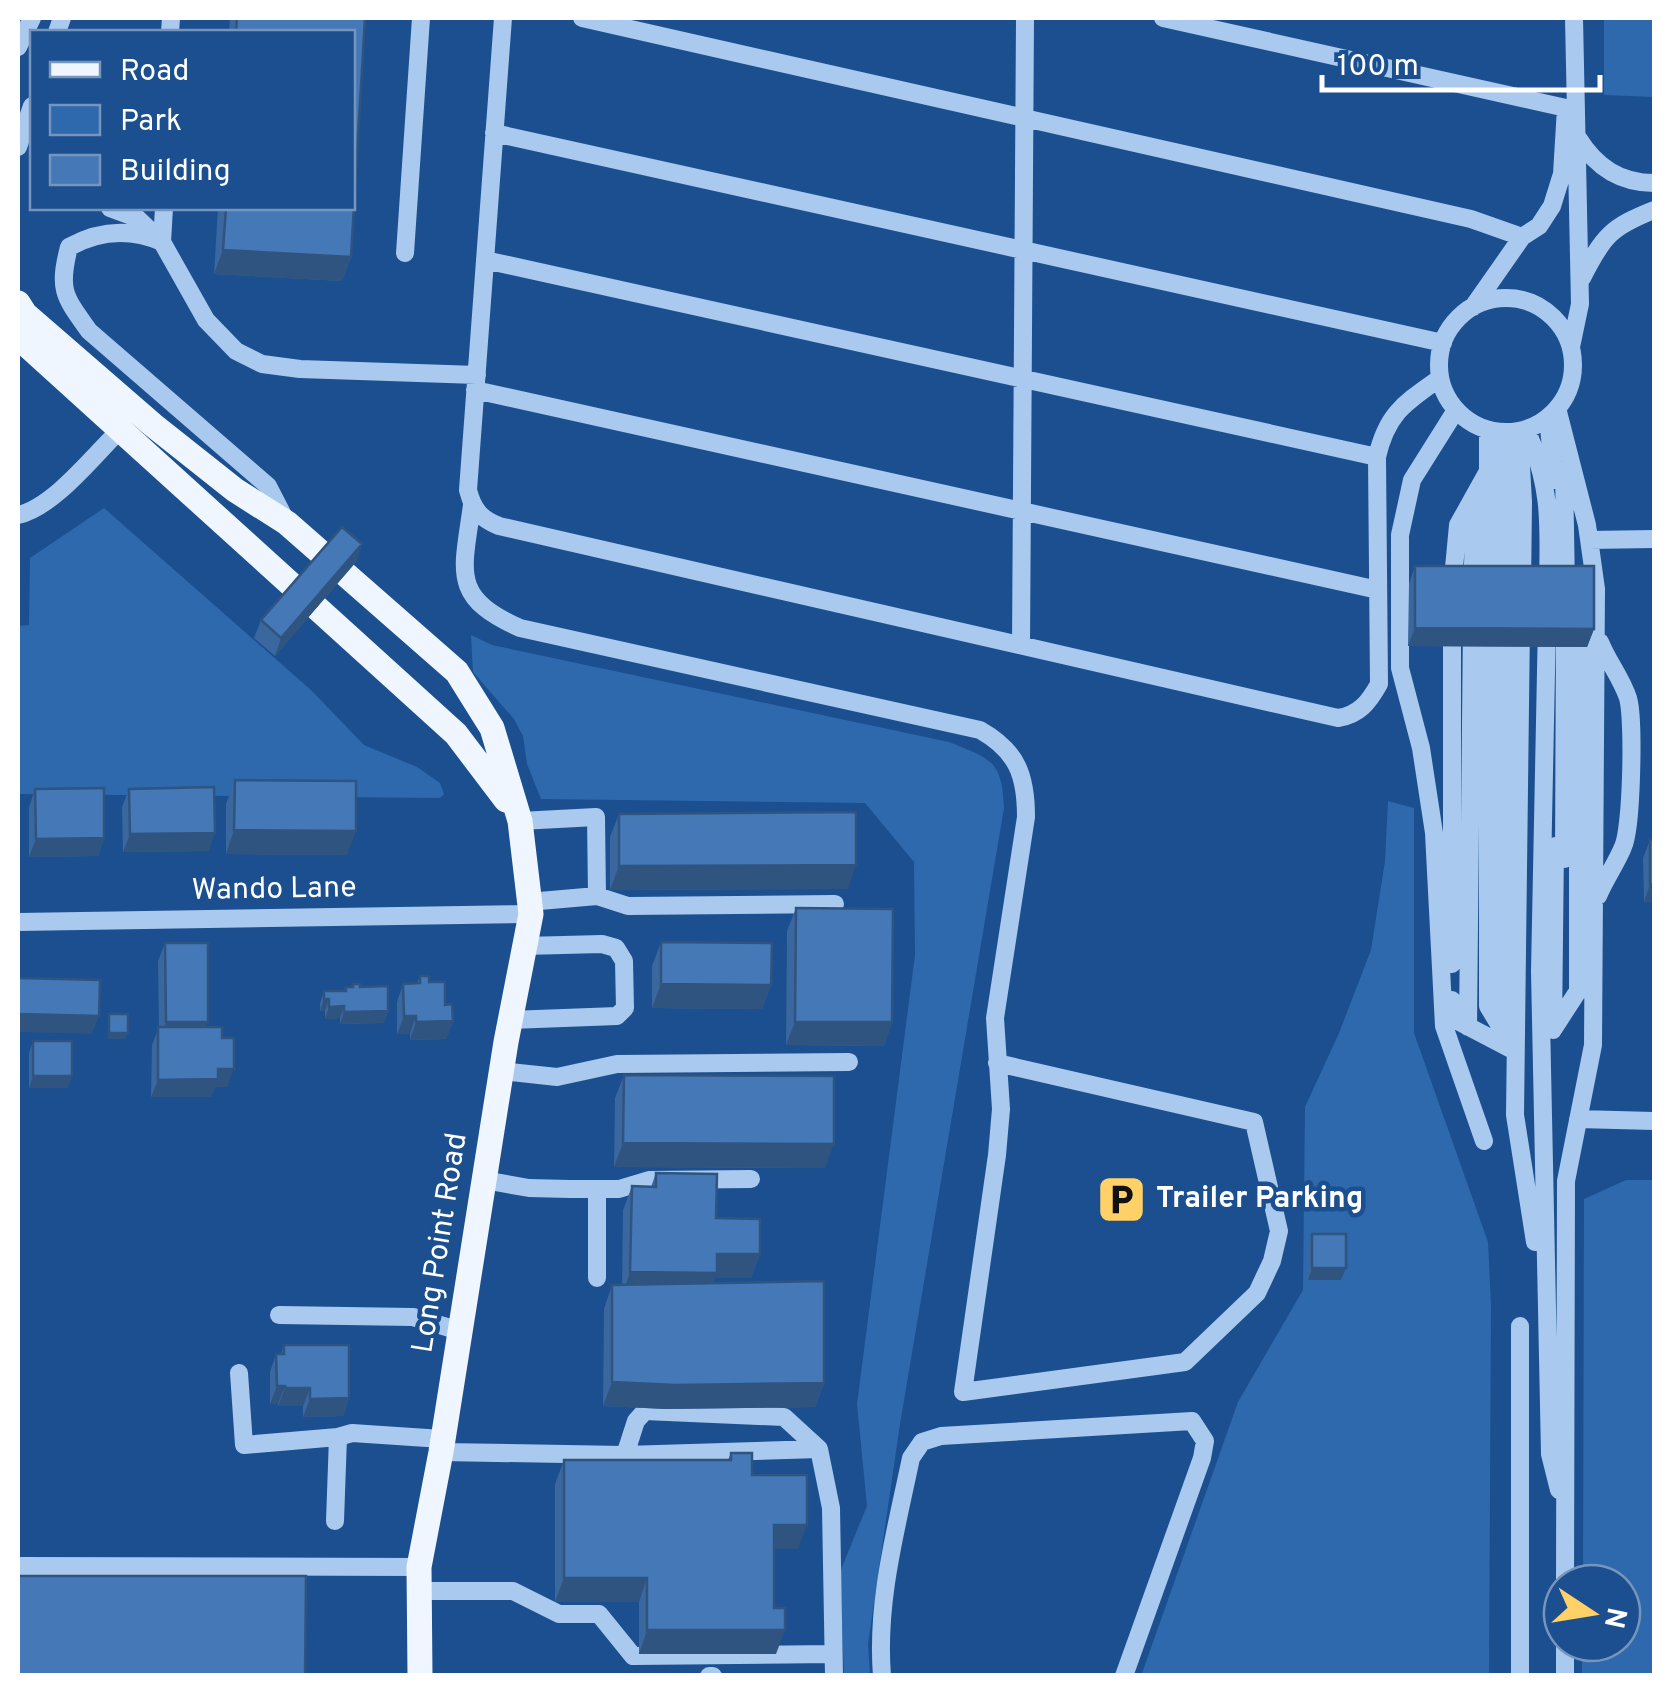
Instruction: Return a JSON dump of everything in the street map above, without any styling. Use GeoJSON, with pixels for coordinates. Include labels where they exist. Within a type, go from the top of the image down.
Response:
{"type":"FeatureCollection","features":[{"type":"Feature","properties":{"kind":"main road","name":"Long Point Road"},"geometry":{"type":"LineString","coordinates":[[18,303],[25,314],[153,425],[235,490],[287,523],[457,672],[492,728],[520,821],[529,908],[419,1580],[420,1676]]}},
{"type":"Feature","properties":{"kind":"main road"},"geometry":{"type":"LineString","coordinates":[[18,337],[456,734],[520,821]]}},
{"type":"Feature","properties":{"kind":"street"},"geometry":{"type":"LineString","coordinates":[[18,47],[32,18]]}},
{"type":"Feature","properties":{"kind":"street"},"geometry":{"type":"LineString","coordinates":[[404,253],[420,18]]}},
{"type":"Feature","properties":{"kind":"street"},"geometry":{"type":"LineString","coordinates":[[504,18],[468,490],[472,505],[484,521],[1338,718],[1350,716],[1369,702],[1379,684],[1377,458],[1383,431],[1398,408],[1440,378]]}},
{"type":"Feature","properties":{"kind":"street"},"geometry":{"type":"LineString","coordinates":[[582,18],[1471,219],[1522,236]]}},
{"type":"Feature","properties":{"kind":"street"},"geometry":{"type":"LineString","coordinates":[[1020,646],[1024,18]]}},
{"type":"Feature","properties":{"kind":"street"},"geometry":{"type":"LineString","coordinates":[[1163,18],[1566,108]]}},
{"type":"Feature","properties":{"kind":"street"},"geometry":{"type":"LineString","coordinates":[[1566,1520],[1550,1454],[1540,1050],[1549,518],[1542,463],[1514,433],[1456,410],[1440,378],[1443,343],[1455,322],[1473,307],[1522,236],[1539,226],[1552,206],[1562,174],[1572,18]]}},
{"type":"Feature","properties":{"kind":"street"},"geometry":{"type":"LineString","coordinates":[[1558,1022],[1566,512],[1556,418],[1569,386],[1570,348],[1580,304],[1572,18]]}},
{"type":"Feature","properties":{"kind":"street"},"geometry":{"type":"LineString","coordinates":[[18,147],[30,112]]}},
{"type":"Feature","properties":{"kind":"street"},"geometry":{"type":"LineString","coordinates":[[494,133],[1443,343]]}},
{"type":"Feature","properties":{"kind":"street"},"geometry":{"type":"LineString","coordinates":[[1576,136],[1588,153],[1620,178],[1654,183]]}},
{"type":"Feature","properties":{"kind":"street"},"geometry":{"type":"LineString","coordinates":[[116,210],[138,218],[162,242],[206,320],[236,351],[262,364],[476,383],[1378,590]]}},
{"type":"Feature","properties":{"kind":"street"},"geometry":{"type":"LineString","coordinates":[[162,242],[164,210]]}},
{"type":"Feature","properties":{"kind":"street"},"geometry":{"type":"LineString","coordinates":[[1580,283],[1597,248],[1620,224],[1654,210]]}},
{"type":"Feature","properties":{"kind":"street"},"geometry":{"type":"LineString","coordinates":[[162,242],[114,232],[92,235],[70,247],[61,278],[70,304],[88,331],[268,486],[287,523]]}},
{"type":"Feature","properties":{"kind":"street"},"geometry":{"type":"LineString","coordinates":[[485,260],[1377,458]]}},
{"type":"Feature","properties":{"kind":"street"},"geometry":{"type":"LineString","coordinates":[[1473,307],[1507,298],[1530,303],[1559,325],[1570,348]]}},
{"type":"Feature","properties":{"kind":"street"},"geometry":{"type":"LineString","coordinates":[[1456,410],[1412,480],[1400,535],[1400,668],[1422,748],[1434,833],[1444,1026],[1484,1141]]}},
{"type":"Feature","properties":{"kind":"street"},"geometry":{"type":"LineString","coordinates":[[1515,1046],[1452,1018],[1452,560],[1458,525],[1514,433],[1556,418]]}},
{"type":"Feature","properties":{"kind":"street"},"geometry":{"type":"LineString","coordinates":[[1556,418],[1578,490],[1596,588],[1593,1046],[1566,1181],[1566,1563]]}},
{"type":"Feature","properties":{"kind":"street"},"geometry":{"type":"LineString","coordinates":[[18,515],[52,498],[120,430]]}},
{"type":"Feature","properties":{"kind":"street"},"geometry":{"type":"LineString","coordinates":[[1514,433],[1524,502],[1515,1115],[1547,1316]]}},
{"type":"Feature","properties":{"kind":"street"},"geometry":{"type":"LineString","coordinates":[[1488,471],[1488,1006],[1515,1046]]}},
{"type":"Feature","properties":{"kind":"street"},"geometry":{"type":"LineString","coordinates":[[1540,1050],[1578,991],[1578,490]]}},
{"type":"Feature","properties":{"kind":"street"},"geometry":{"type":"LineString","coordinates":[[472,505],[464,565],[466,584],[476,602],[492,616],[520,628],[980,730],[1003,743],[1020,770],[1026,790],[1026,817],[995,1018],[1001,1109],[962,1392],[1185,1362],[1257,1293],[1272,1262],[1279,1231],[1254,1122],[998,1063]]}},
{"type":"Feature","properties":{"kind":"street"},"geometry":{"type":"LineString","coordinates":[[1588,540],[1654,539]]}},
{"type":"Feature","properties":{"kind":"street"},"geometry":{"type":"LineString","coordinates":[[1594,906],[1624,846],[1629,826],[1630,704],[1596,630]]}},
{"type":"Feature","properties":{"kind":"street"},"geometry":{"type":"LineString","coordinates":[[520,821],[596,816],[598,896]]}},
{"type":"Feature","properties":{"kind":"street","name":"Wando Lane"},"geometry":{"type":"LineString","coordinates":[[18,922],[529,908],[598,896],[628,906],[835,904]]}},
{"type":"Feature","properties":{"kind":"street"},"geometry":{"type":"LineString","coordinates":[[510,1020],[617,1016],[625,1008],[624,961],[616,948],[602,944],[524,946]]}},
{"type":"Feature","properties":{"kind":"street"},"geometry":{"type":"LineString","coordinates":[[501,1071],[556,1077],[616,1064],[849,1062]]}},
{"type":"Feature","properties":{"kind":"street"},"geometry":{"type":"LineString","coordinates":[[1578,1119],[1654,1121]]}},
{"type":"Feature","properties":{"kind":"street"},"geometry":{"type":"LineString","coordinates":[[484,1180],[530,1188],[619,1189],[649,1180],[751,1179]]}},
{"type":"Feature","properties":{"kind":"street"},"geometry":{"type":"LineString","coordinates":[[596,1189],[596,1278]]}},
{"type":"Feature","properties":{"kind":"street"},"geometry":{"type":"LineString","coordinates":[[279,1315],[413,1317],[460,1330]]}},
{"type":"Feature","properties":{"kind":"street"},"geometry":{"type":"LineString","coordinates":[[1520,1326],[1520,1676]]}},
{"type":"Feature","properties":{"kind":"street"},"geometry":{"type":"LineString","coordinates":[[239,1373],[244,1446],[352,1433],[441,1446],[625,1455],[819,1449]]}},
{"type":"Feature","properties":{"kind":"street"},"geometry":{"type":"LineString","coordinates":[[625,1455],[636,1421],[646,1411],[784,1417],[819,1449],[831,1508],[834,1676]]}},
{"type":"Feature","properties":{"kind":"street"},"geometry":{"type":"LineString","coordinates":[[882,1676],[879,1628],[887,1576],[911,1458],[922,1442],[985,1432],[1192,1421],[1205,1441],[1202,1458],[1124,1676]]}},
{"type":"Feature","properties":{"kind":"street"},"geometry":{"type":"LineString","coordinates":[[335,1520],[338,1437]]}},
{"type":"Feature","properties":{"kind":"street"},"geometry":{"type":"LineString","coordinates":[[18,1566],[419,1580],[514,1591],[559,1614],[600,1614],[632,1656],[833,1654]]}},
{"type":"Feature","properties":{"kind":"green space"},"geometry":{"type":"Polygon","coordinates":[[[1604,18],[1654,18],[1654,97],[1604,95],[1604,18]]]}},
{"type":"Feature","properties":{"kind":"green space"},"geometry":{"type":"Polygon","coordinates":[[[104,508],[311,690],[364,745],[417,767],[440,783],[444,794],[440,798],[18,794],[18,626],[29,625],[30,558],[104,508]]]}},
{"type":"Feature","properties":{"kind":"green space"},"geometry":{"type":"Polygon","coordinates":[[[471,635],[492,645],[949,742],[984,758],[997,771],[1004,808],[900,1424],[868,1644],[870,1675],[844,1675],[840,1572],[867,1506],[857,1404],[915,955],[914,862],[865,803],[541,799],[527,764],[523,736],[514,719],[473,672],[471,635]]]}},
{"type":"Feature","properties":{"kind":"green space"},"geometry":{"type":"Polygon","coordinates":[[[1388,801],[1414,808],[1414,1033],[1488,1242],[1489,1675],[1141,1676],[1238,1402],[1303,1290],[1305,1107],[1371,950],[1385,861],[1388,801]]]}},
{"type":"Feature","properties":{"kind":"green space"},"geometry":{"type":"Polygon","coordinates":[[[1626,1180],[1654,1180],[1654,1675],[1582,1675],[1582,1663],[1642,1663],[1642,1563],[1583,1563],[1584,1199],[1626,1180]]]}},
{"type":"Feature","properties":{"kind":"building"},"geometry":{"type":"Polygon","coordinates":[[[237,18],[365,18],[355,189],[355,30],[236,30],[237,18]]]}},
{"type":"Feature","properties":{"kind":"building"},"geometry":{"type":"Polygon","coordinates":[[[226,210],[354,210],[351,257],[223,250],[226,210]]]}},
{"type":"Feature","properties":{"kind":"building"},"geometry":{"type":"Polygon","coordinates":[[[342,527],[362,544],[281,638],[261,620],[342,527]]]}},
{"type":"Feature","properties":{"kind":"building"},"geometry":{"type":"Polygon","coordinates":[[[1415,566],[1594,566],[1594,629],[1415,628],[1415,566]]]}},
{"type":"Feature","properties":{"kind":"building"},"geometry":{"type":"Polygon","coordinates":[[[235,780],[356,781],[356,831],[234,830],[235,780]]]}},
{"type":"Feature","properties":{"kind":"building"},"geometry":{"type":"Polygon","coordinates":[[[214,787],[215,833],[130,834],[129,789],[214,787]]]}},
{"type":"Feature","properties":{"kind":"building"},"geometry":{"type":"Polygon","coordinates":[[[104,788],[104,838],[36,839],[35,789],[104,788]]]}},
{"type":"Feature","properties":{"kind":"building"},"geometry":{"type":"Polygon","coordinates":[[[856,812],[856,865],[619,866],[619,814],[856,812]]]}},
{"type":"Feature","properties":{"kind":"building"},"geometry":{"type":"Polygon","coordinates":[[[1650,840],[1654,840],[1654,884],[1650,884],[1650,840]]]}},
{"type":"Feature","properties":{"kind":"building"},"geometry":{"type":"Polygon","coordinates":[[[796,908],[893,909],[892,1022],[795,1022],[796,908]]]}},
{"type":"Feature","properties":{"kind":"building"},"geometry":{"type":"Polygon","coordinates":[[[661,942],[772,943],[771,985],[661,984],[661,942]]]}},
{"type":"Feature","properties":{"kind":"building"},"geometry":{"type":"Polygon","coordinates":[[[165,943],[208,943],[208,1022],[166,1022],[165,943]]]}},
{"type":"Feature","properties":{"kind":"building"},"geometry":{"type":"Polygon","coordinates":[[[420,976],[429,976],[429,982],[445,982],[445,1005],[452,1004],[453,1021],[416,1022],[416,1016],[404,1016],[403,984],[420,983],[420,976]]]}},
{"type":"Feature","properties":{"kind":"building"},"geometry":{"type":"Polygon","coordinates":[[[18,978],[100,980],[99,1016],[18,1014],[18,978]]]}},
{"type":"Feature","properties":{"kind":"building"},"geometry":{"type":"Polygon","coordinates":[[[353,984],[388,986],[388,1011],[344,1012],[344,1006],[329,1007],[324,991],[346,991],[353,984]]]}},
{"type":"Feature","properties":{"kind":"building"},"geometry":{"type":"Polygon","coordinates":[[[109,1014],[128,1014],[128,1033],[109,1033],[109,1014]]]}},
{"type":"Feature","properties":{"kind":"building"},"geometry":{"type":"Polygon","coordinates":[[[158,1027],[222,1027],[222,1038],[234,1038],[234,1069],[218,1069],[218,1079],[158,1080],[158,1027]]]}},
{"type":"Feature","properties":{"kind":"building"},"geometry":{"type":"Polygon","coordinates":[[[33,1041],[72,1041],[72,1076],[33,1076],[33,1041]]]}},
{"type":"Feature","properties":{"kind":"building"},"geometry":{"type":"Polygon","coordinates":[[[624,1075],[834,1076],[834,1144],[623,1143],[624,1075]]]}},
{"type":"Feature","properties":{"kind":"building"},"geometry":{"type":"Polygon","coordinates":[[[656,1173],[717,1174],[716,1218],[760,1219],[760,1254],[717,1254],[717,1273],[630,1272],[632,1186],[656,1187],[656,1173]]]}},
{"type":"Feature","properties":{"kind":"building"},"geometry":{"type":"Polygon","coordinates":[[[1312,1234],[1346,1234],[1346,1268],[1312,1268],[1312,1234]]]}},
{"type":"Feature","properties":{"kind":"building"},"geometry":{"type":"Polygon","coordinates":[[[824,1281],[824,1383],[612,1382],[612,1285],[824,1281]]]}},
{"type":"Feature","properties":{"kind":"building"},"geometry":{"type":"Polygon","coordinates":[[[284,1345],[349,1345],[349,1398],[310,1399],[310,1388],[277,1386],[276,1354],[284,1354],[284,1345]]]}},
{"type":"Feature","properties":{"kind":"building"},"geometry":{"type":"Polygon","coordinates":[[[731,1453],[752,1453],[752,1475],[807,1475],[807,1525],[774,1525],[774,1608],[785,1608],[785,1630],[647,1630],[647,1578],[564,1578],[564,1460],[731,1460],[731,1453]]]}},
{"type":"Feature","properties":{"kind":"building"},"geometry":{"type":"Polygon","coordinates":[[[18,1576],[306,1576],[305,1676],[18,1676],[18,1576]]]}},
{"type":"Feature","properties":{"kind":"place","name":"Trailer Parking"},"geometry":{"type":"Point","coordinates":[1121,1199]}}]}
